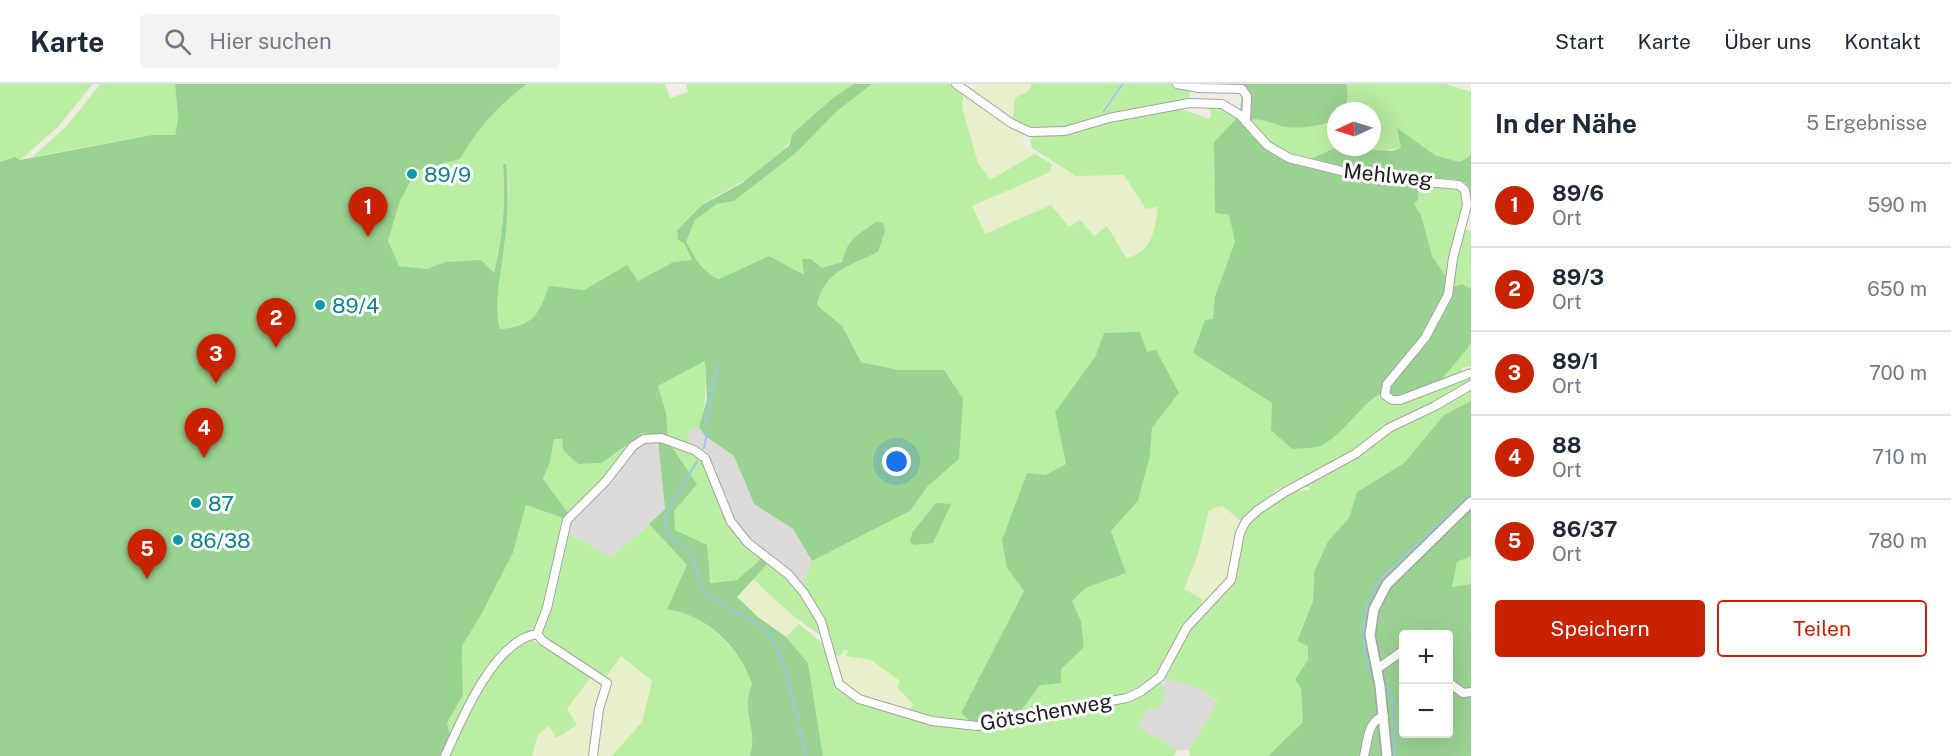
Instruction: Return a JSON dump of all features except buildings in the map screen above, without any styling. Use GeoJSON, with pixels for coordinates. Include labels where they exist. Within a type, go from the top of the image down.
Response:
{"type":"FeatureCollection","features":[{"type":"Feature","properties":{"kind":"street","name":"Mehlweg"},"geometry":{"type":"LineString","coordinates":[[956,84],[1011,123],[1039,134],[1065,131],[1109,118],[1189,103],[1222,104],[1232,109],[1274,151],[1307,164],[1362,176],[1446,182],[1462,187],[1467,195],[1467,206],[1453,258],[1448,296],[1425,338],[1387,384],[1385,395],[1392,400],[1400,400],[1471,373]]}},
{"type":"Feature","properties":{"kind":"street"},"geometry":{"type":"LineString","coordinates":[[1177,84],[1199,88],[1242,89],[1247,96],[1246,122]]}},
{"type":"Feature","properties":{"kind":"street","name":"Götschenweg"},"geometry":{"type":"LineString","coordinates":[[537,634],[547,608],[567,520],[606,481],[633,446],[644,439],[661,438],[694,450],[705,458],[731,522],[748,543],[788,574],[804,593],[821,621],[839,684],[859,699],[932,721],[977,726],[1127,698],[1140,692],[1160,677],[1187,627],[1231,580],[1240,533],[1258,510],[1285,492],[1355,454],[1389,429],[1471,385]]}},
{"type":"Feature","properties":{"kind":"street"},"geometry":{"type":"LineString","coordinates":[[1387,756],[1384,716],[1371,628],[1374,609],[1383,590],[1422,547],[1471,502]]}},
{"type":"Feature","properties":{"kind":"street"},"geometry":{"type":"LineString","coordinates":[[445,756],[458,726],[494,664],[517,643],[537,634],[543,641],[607,683],[599,709],[593,756]]}},
{"type":"Feature","properties":{"kind":"street"},"geometry":{"type":"LineString","coordinates":[[1378,671],[1399,654]]}},
{"type":"Feature","properties":{"kind":"street"},"geometry":{"type":"LineString","coordinates":[[1452,684],[1463,693],[1471,692]]}},
{"type":"Feature","properties":{"kind":"street"},"geometry":{"type":"LineString","coordinates":[[1364,756],[1370,727],[1377,718],[1384,716]]}},
{"type":"Feature","properties":{"kind":"shaded area"},"geometry":{"type":"Polygon","coordinates":[[[699,427],[705,436],[734,456],[754,504],[793,529],[812,561],[804,581],[809,594],[743,535],[732,519],[712,465],[690,446],[689,431],[699,427]]]}},
{"type":"Feature","properties":{"kind":"shaded area"},"geometry":{"type":"Polygon","coordinates":[[[658,440],[665,509],[612,557],[565,532],[567,526],[627,455],[646,441],[658,440]]]}},
{"type":"Feature","properties":{"kind":"shaded area"},"geometry":{"type":"Polygon","coordinates":[[[1165,678],[1203,690],[1218,703],[1189,750],[1177,750],[1138,726],[1149,707],[1157,711],[1165,678]]]}},
{"type":"Feature","properties":{"kind":"green space"},"geometry":{"type":"Polygon","coordinates":[[[0,84],[93,84],[58,127],[20,160],[15,157],[0,162],[0,84]]]}},
{"type":"Feature","properties":{"kind":"green space"},"geometry":{"type":"Polygon","coordinates":[[[100,84],[175,84],[178,119],[175,135],[152,135],[32,157],[67,126],[100,84]]]}},
{"type":"Feature","properties":{"kind":"green space"},"geometry":{"type":"Polygon","coordinates":[[[175,84],[527,84],[490,118],[460,159],[416,171],[400,201],[388,241],[399,266],[427,269],[445,262],[481,260],[494,273],[502,232],[503,164],[506,164],[507,216],[497,298],[500,329],[520,325],[533,318],[549,286],[584,290],[627,265],[638,281],[673,262],[692,260],[684,243],[678,240],[677,230],[702,205],[742,183],[789,146],[792,134],[833,98],[854,84],[872,84],[837,111],[797,152],[734,201],[717,204],[695,220],[686,242],[703,268],[719,279],[769,256],[804,274],[802,259],[811,259],[822,268],[842,262],[850,242],[876,222],[883,223],[885,231],[878,252],[848,266],[832,277],[820,294],[817,305],[842,326],[861,362],[898,370],[944,370],[963,399],[959,459],[928,486],[910,511],[812,561],[793,529],[754,504],[734,456],[705,436],[699,427],[707,399],[705,361],[658,386],[666,413],[668,437],[643,433],[602,463],[578,464],[563,450],[562,439],[554,439],[550,462],[543,479],[569,514],[566,519],[526,505],[513,553],[462,646],[463,695],[447,723],[451,737],[442,756],[0,756],[0,162],[15,157],[20,160],[152,135],[175,135],[178,119],[175,84]]]}},
{"type":"Feature","properties":{"kind":"green space"},"geometry":{"type":"Polygon","coordinates":[[[527,84],[665,84],[670,98],[688,92],[686,84],[854,84],[792,134],[787,146],[766,167],[701,206],[677,229],[692,260],[673,262],[638,281],[627,266],[584,290],[549,287],[533,318],[511,328],[500,329],[495,300],[504,248],[509,190],[506,164],[503,164],[502,232],[494,273],[445,262],[427,269],[398,266],[388,241],[400,201],[416,171],[460,159],[490,118],[527,84]]]}},
{"type":"Feature","properties":{"kind":"green space"},"geometry":{"type":"Polygon","coordinates":[[[872,84],[950,84],[963,93],[962,108],[978,163],[990,180],[1035,154],[1052,164],[1050,172],[972,206],[985,234],[1051,205],[1069,227],[1080,220],[1094,236],[1107,226],[1126,258],[1142,251],[1147,246],[1153,232],[1158,207],[1146,209],[1124,175],[1076,176],[1032,148],[1030,140],[1034,136],[1067,133],[1175,107],[1210,119],[1211,111],[1199,105],[1229,109],[1238,117],[1214,142],[1215,213],[1229,215],[1235,242],[1215,296],[1213,319],[1193,353],[1272,403],[1353,415],[1380,394],[1385,401],[1393,404],[1471,375],[1471,383],[1358,450],[1276,490],[1243,522],[1222,506],[1209,510],[1198,554],[1184,589],[1202,599],[1200,609],[1161,672],[1133,693],[1018,715],[1040,685],[1084,647],[1081,621],[1072,601],[1086,588],[1126,573],[1111,531],[1138,501],[1150,456],[1152,428],[1179,393],[1147,352],[1104,333],[1095,357],[1055,412],[1066,464],[1045,475],[1007,568],[1024,591],[961,713],[973,724],[909,714],[913,704],[897,687],[900,681],[871,660],[846,656],[848,651],[844,649],[840,656],[832,654],[804,581],[812,561],[910,511],[928,486],[959,459],[944,371],[898,370],[861,362],[842,326],[817,305],[820,294],[832,277],[848,266],[878,252],[876,222],[851,243],[842,262],[822,268],[811,259],[805,274],[769,256],[719,279],[704,268],[686,242],[695,220],[717,204],[734,201],[797,152],[837,111],[872,84]]]}},
{"type":"Feature","properties":{"kind":"green space"},"geometry":{"type":"Polygon","coordinates":[[[977,84],[1031,84],[1030,90],[1015,98],[1013,120],[972,92],[977,84]]]}},
{"type":"Feature","properties":{"kind":"green space"},"geometry":{"type":"Polygon","coordinates":[[[1031,84],[1122,84],[1101,112],[1103,114],[1125,84],[1171,84],[1190,89],[1188,101],[1063,129],[1030,130],[1013,120],[1015,98],[1030,90],[1031,84]]]}},
{"type":"Feature","properties":{"kind":"green space"},"geometry":{"type":"Polygon","coordinates":[[[1208,84],[1346,84],[1348,98],[1347,102],[1327,102],[1327,123],[1298,128],[1262,120],[1249,121],[1240,113],[1242,91],[1213,91],[1208,84]]]}},
{"type":"Feature","properties":{"kind":"green space"},"geometry":{"type":"Polygon","coordinates":[[[1346,84],[1446,84],[1471,92],[1471,155],[1460,162],[1435,155],[1398,129],[1402,148],[1381,151],[1381,102],[1346,102],[1346,84]]]}},
{"type":"Feature","properties":{"kind":"green space"},"geometry":{"type":"Polygon","coordinates":[[[963,93],[1024,132],[1022,142],[1025,148],[1035,154],[990,180],[978,164],[962,108],[963,93]]]}},
{"type":"Feature","properties":{"kind":"green space"},"geometry":{"type":"Polygon","coordinates":[[[1238,117],[1268,150],[1297,165],[1327,152],[1327,156],[1381,156],[1381,150],[1392,151],[1401,148],[1397,128],[1435,155],[1460,162],[1471,155],[1471,195],[1466,183],[1454,179],[1424,178],[1419,182],[1418,200],[1414,204],[1421,215],[1432,256],[1453,287],[1462,284],[1471,289],[1471,342],[1440,381],[1394,397],[1387,390],[1368,403],[1338,434],[1320,446],[1292,449],[1271,430],[1272,403],[1193,353],[1205,320],[1213,319],[1215,296],[1235,242],[1229,215],[1215,213],[1214,142],[1238,117]]]}},
{"type":"Feature","properties":{"kind":"green space"},"geometry":{"type":"Polygon","coordinates":[[[1259,119],[1290,127],[1327,120],[1327,156],[1346,156],[1304,162],[1273,148],[1249,121],[1259,119]]]}},
{"type":"Feature","properties":{"kind":"green space"},"geometry":{"type":"Polygon","coordinates":[[[1057,162],[1076,176],[1124,175],[1146,209],[1158,207],[1152,241],[1139,255],[1126,258],[1107,226],[1093,236],[1069,227],[985,234],[972,206],[1049,172],[1057,162]]]}},
{"type":"Feature","properties":{"kind":"green space"},"geometry":{"type":"Polygon","coordinates":[[[1419,182],[1458,188],[1464,194],[1465,204],[1450,285],[1429,250],[1421,215],[1414,204],[1418,200],[1419,182]]]}},
{"type":"Feature","properties":{"kind":"green space"},"geometry":{"type":"Polygon","coordinates":[[[1465,229],[1471,231],[1471,289],[1462,284],[1453,287],[1456,259],[1465,229]]]}},
{"type":"Feature","properties":{"kind":"green space"},"geometry":{"type":"Polygon","coordinates":[[[1140,332],[1147,352],[1156,350],[1179,393],[1152,428],[1150,456],[1138,501],[1111,531],[1126,573],[1086,588],[1072,601],[1081,621],[1084,647],[1061,669],[1061,683],[1040,685],[1018,715],[973,724],[961,713],[1024,591],[1007,568],[1002,540],[1027,473],[1045,475],[1066,464],[1055,412],[1095,357],[1104,333],[1140,332]]]}},
{"type":"Feature","properties":{"kind":"green space"},"geometry":{"type":"Polygon","coordinates":[[[1471,342],[1471,366],[1462,368],[1463,372],[1440,381],[1471,342]]]}},
{"type":"Feature","properties":{"kind":"green space"},"geometry":{"type":"Polygon","coordinates":[[[705,361],[705,403],[699,427],[689,431],[690,446],[668,437],[666,413],[658,386],[705,361]]]}},
{"type":"Feature","properties":{"kind":"green space"},"geometry":{"type":"Polygon","coordinates":[[[1471,387],[1471,401],[1444,415],[1404,463],[1357,492],[1349,518],[1328,541],[1314,572],[1313,601],[1297,640],[1308,646],[1308,660],[1295,679],[1301,689],[1303,722],[1268,756],[1190,756],[1189,750],[1218,702],[1203,690],[1165,678],[1166,673],[1191,625],[1234,579],[1242,534],[1254,516],[1289,491],[1309,490],[1311,488],[1297,486],[1471,387]]]}},
{"type":"Feature","properties":{"kind":"green space"},"geometry":{"type":"Polygon","coordinates":[[[1471,401],[1471,556],[1457,562],[1452,587],[1471,584],[1471,756],[1268,756],[1303,722],[1301,689],[1295,679],[1308,660],[1308,646],[1297,641],[1313,601],[1314,572],[1328,541],[1349,518],[1357,492],[1404,463],[1444,415],[1471,401]]]}},
{"type":"Feature","properties":{"kind":"green space"},"geometry":{"type":"Polygon","coordinates":[[[643,433],[652,434],[640,438],[569,514],[543,479],[550,462],[554,439],[562,439],[564,450],[578,464],[602,463],[643,433]]]}},
{"type":"Feature","properties":{"kind":"green space"},"geometry":{"type":"Polygon","coordinates":[[[658,440],[669,443],[697,484],[674,511],[675,530],[707,545],[710,583],[737,580],[762,558],[768,563],[737,597],[758,617],[786,637],[808,663],[823,756],[750,756],[752,736],[748,703],[752,684],[739,657],[720,634],[708,625],[682,612],[667,609],[687,565],[649,524],[665,509],[658,440]]]}},
{"type":"Feature","properties":{"kind":"green space"},"geometry":{"type":"Polygon","coordinates":[[[669,443],[696,454],[704,464],[726,519],[762,558],[737,580],[710,583],[675,530],[669,443]]]}},
{"type":"Feature","properties":{"kind":"green space"},"geometry":{"type":"Polygon","coordinates":[[[936,503],[951,504],[933,543],[914,545],[910,542],[912,533],[936,503]]]}},
{"type":"Feature","properties":{"kind":"green space"},"geometry":{"type":"Polygon","coordinates":[[[526,505],[566,519],[547,599],[538,624],[500,656],[451,737],[447,723],[463,695],[462,646],[513,553],[526,505]]]}},
{"type":"Feature","properties":{"kind":"green space"},"geometry":{"type":"Polygon","coordinates":[[[1222,506],[1243,522],[1227,580],[1200,609],[1201,604],[1184,589],[1198,554],[1209,510],[1222,506]]]}},
{"type":"Feature","properties":{"kind":"green space"},"geometry":{"type":"Polygon","coordinates":[[[649,524],[687,565],[688,612],[727,642],[748,673],[752,684],[748,703],[752,736],[750,756],[612,756],[642,722],[652,681],[621,656],[605,678],[540,636],[565,532],[612,557],[649,524]]]}},
{"type":"Feature","properties":{"kind":"green space"},"geometry":{"type":"Polygon","coordinates":[[[1471,556],[1471,584],[1451,587],[1457,562],[1471,556]]]}},
{"type":"Feature","properties":{"kind":"green space"},"geometry":{"type":"Polygon","coordinates":[[[768,563],[808,606],[824,638],[792,615],[753,579],[768,563]]]}},
{"type":"Feature","properties":{"kind":"green space"},"geometry":{"type":"Polygon","coordinates":[[[753,579],[801,621],[786,637],[758,617],[737,597],[753,579]]]}},
{"type":"Feature","properties":{"kind":"green space"},"geometry":{"type":"Polygon","coordinates":[[[799,624],[824,645],[840,690],[864,704],[932,723],[974,728],[1065,715],[1076,710],[1124,701],[1157,682],[1162,683],[1165,696],[1157,711],[1149,707],[1138,726],[1177,750],[1174,756],[823,756],[808,663],[786,637],[799,624]]]}},
{"type":"Feature","properties":{"kind":"green space"},"geometry":{"type":"Polygon","coordinates":[[[529,638],[592,675],[567,709],[577,725],[556,738],[549,726],[538,734],[532,756],[447,756],[480,691],[501,664],[529,638]]]}},
{"type":"Feature","properties":{"kind":"green space"},"geometry":{"type":"Polygon","coordinates":[[[844,649],[848,651],[847,656],[871,660],[900,681],[898,687],[913,704],[909,714],[862,698],[841,684],[832,654],[840,656],[844,649]]]}},
{"type":"Feature","properties":{"kind":"green space"},"geometry":{"type":"Polygon","coordinates":[[[621,656],[652,681],[642,722],[621,748],[612,756],[532,756],[537,734],[549,726],[556,738],[567,709],[594,671],[621,656]]]}},
{"type":"Feature","properties":{"kind":"waterway"},"geometry":{"type":"LineString","coordinates":[[1103,112],[1123,84]]}},
{"type":"Feature","properties":{"kind":"waterway"},"geometry":{"type":"LineString","coordinates":[[706,424],[718,365]]}},
{"type":"Feature","properties":{"kind":"waterway"},"geometry":{"type":"LineString","coordinates":[[704,448],[707,432]]}},
{"type":"Feature","properties":{"kind":"waterway"},"geometry":{"type":"LineString","coordinates":[[697,461],[670,507],[666,526],[669,535],[693,557],[703,591],[718,603],[761,627],[774,643],[786,673],[806,756]]}},
{"type":"Feature","properties":{"kind":"waterway"},"geometry":{"type":"LineString","coordinates":[[1374,678],[1368,667],[1363,642],[1365,616],[1372,592],[1378,581],[1471,494]]}},
{"type":"Feature","properties":{"kind":"waterway"},"geometry":{"type":"LineString","coordinates":[[1382,681],[1387,687],[1393,705],[1394,756]]}},
{"type":"Feature","properties":{"kind":"place","name":"89/9"},"geometry":{"type":"Point","coordinates":[412,174]}},
{"type":"Feature","properties":{"kind":"place","name":"89/6"},"geometry":{"type":"Point","coordinates":[368,237]}},
{"type":"Feature","properties":{"kind":"place","name":"89/4"},"geometry":{"type":"Point","coordinates":[320,305]}},
{"type":"Feature","properties":{"kind":"place","name":"89/3"},"geometry":{"type":"Point","coordinates":[276,348]}},
{"type":"Feature","properties":{"kind":"place","name":"89/1"},"geometry":{"type":"Point","coordinates":[216,384]}},
{"type":"Feature","properties":{"kind":"place","name":"88"},"geometry":{"type":"Point","coordinates":[204,458]}},
{"type":"Feature","properties":{"kind":"place","name":"87"},"geometry":{"type":"Point","coordinates":[196,503]}},
{"type":"Feature","properties":{"kind":"place","name":"86/38"},"geometry":{"type":"Point","coordinates":[178,540]}},
{"type":"Feature","properties":{"kind":"place","name":"86/37"},"geometry":{"type":"Point","coordinates":[147,579]}}]}
